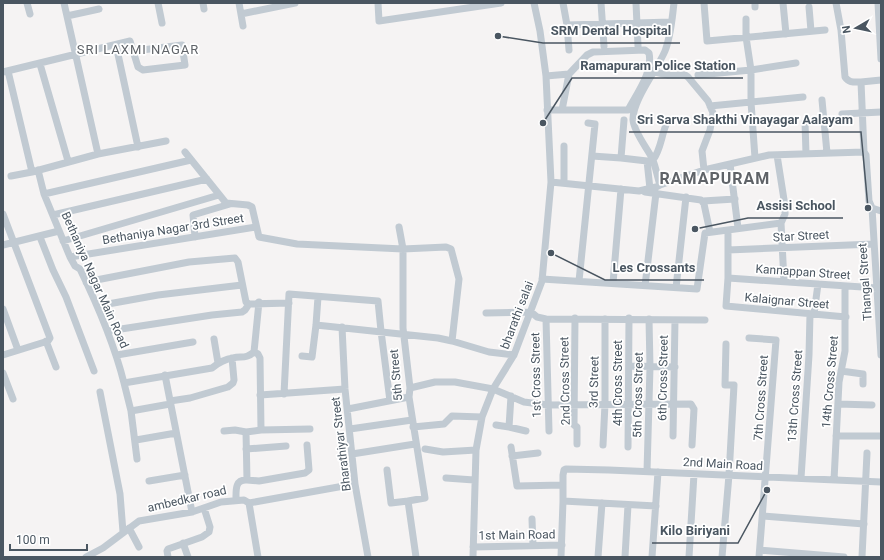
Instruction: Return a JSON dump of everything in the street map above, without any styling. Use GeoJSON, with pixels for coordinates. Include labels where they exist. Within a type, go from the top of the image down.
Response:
{"type":"FeatureCollection","features":[{"type":"Feature","properties":{"kind":"street"},"geometry":{"type":"LineString","coordinates":[[27,3],[30,14]]}},
{"type":"Feature","properties":{"kind":"street"},"geometry":{"type":"LineString","coordinates":[[64,3],[98,154]]}},
{"type":"Feature","properties":{"kind":"street"},"geometry":{"type":"LineString","coordinates":[[158,3],[162,23]]}},
{"type":"Feature","properties":{"kind":"street"},"geometry":{"type":"LineString","coordinates":[[239,3],[243,26]]}},
{"type":"Feature","properties":{"kind":"street"},"geometry":{"type":"LineString","coordinates":[[241,14],[272,6],[295,3]]}},
{"type":"Feature","properties":{"kind":"street"},"geometry":{"type":"LineString","coordinates":[[378,3],[379,21],[501,3]]}},
{"type":"Feature","properties":{"kind":"street","name":"bharathi salai"},"geometry":{"type":"LineString","coordinates":[[473,557],[474,480],[476,450],[482,417],[493,389],[514,355],[542,279],[551,182],[546,76],[540,32],[534,3]]}},
{"type":"Feature","properties":{"kind":"street"},"geometry":{"type":"LineString","coordinates":[[563,3],[569,50]]}},
{"type":"Feature","properties":{"kind":"street"},"geometry":{"type":"LineString","coordinates":[[601,3],[604,46]]}},
{"type":"Feature","properties":{"kind":"street"},"geometry":{"type":"LineString","coordinates":[[636,3],[638,46]]}},
{"type":"Feature","properties":{"kind":"street"},"geometry":{"type":"LineString","coordinates":[[660,185],[653,160],[635,127],[633,120],[636,106],[643,91],[665,52],[669,39],[674,3]]}},
{"type":"Feature","properties":{"kind":"street"},"geometry":{"type":"LineString","coordinates":[[704,3],[707,41],[825,30]]}},
{"type":"Feature","properties":{"kind":"street"},"geometry":{"type":"LineString","coordinates":[[783,3],[786,34]]}},
{"type":"Feature","properties":{"kind":"street"},"geometry":{"type":"LineString","coordinates":[[836,3],[841,30],[845,77],[851,82],[881,80]]}},
{"type":"Feature","properties":{"kind":"street"},"geometry":{"type":"LineString","coordinates":[[878,3],[880,13],[881,59]]}},
{"type":"Feature","properties":{"kind":"street"},"geometry":{"type":"LineString","coordinates":[[809,7],[811,31]]}},
{"type":"Feature","properties":{"kind":"street"},"geometry":{"type":"LineString","coordinates":[[67,16],[99,8]]}},
{"type":"Feature","properties":{"kind":"street"},"geometry":{"type":"LineString","coordinates":[[746,19],[746,37],[751,70],[751,102],[755,158]]}},
{"type":"Feature","properties":{"kind":"street"},"geometry":{"type":"LineString","coordinates":[[567,25],[671,22]]}},
{"type":"Feature","properties":{"kind":"street"},"geometry":{"type":"LineString","coordinates":[[6,71],[130,41],[138,67],[143,70],[185,65],[182,45],[134,51]]}},
{"type":"Feature","properties":{"kind":"street"},"geometry":{"type":"LineString","coordinates":[[116,45],[138,147]]}},
{"type":"Feature","properties":{"kind":"street"},"geometry":{"type":"LineString","coordinates":[[547,110],[562,110],[628,110],[642,83],[651,61],[649,53],[645,50],[593,52],[587,55],[569,74],[562,110]]}},
{"type":"Feature","properties":{"kind":"street"},"geometry":{"type":"LineString","coordinates":[[698,75],[751,70],[796,63]]}},
{"type":"Feature","properties":{"kind":"street"},"geometry":{"type":"LineString","coordinates":[[40,64],[68,161]]}},
{"type":"Feature","properties":{"kind":"street","name":"Bethaniya Nagar Main Road"},"geometry":{"type":"LineString","coordinates":[[6,71],[35,171],[70,257],[75,266],[80,269],[108,331],[117,355],[132,411],[137,459]]}},
{"type":"Feature","properties":{"kind":"street"},"geometry":{"type":"LineString","coordinates":[[655,72],[668,75],[685,75],[712,108],[713,117],[702,151],[704,170]]}},
{"type":"Feature","properties":{"kind":"street"},"geometry":{"type":"LineString","coordinates":[[546,76],[569,74]]}},
{"type":"Feature","properties":{"kind":"street","name":"Thangal Street"},"geometry":{"type":"LineString","coordinates":[[861,82],[864,152],[866,154],[869,201],[872,208],[881,355]]}},
{"type":"Feature","properties":{"kind":"street"},"geometry":{"type":"LineString","coordinates":[[710,106],[803,97]]}},
{"type":"Feature","properties":{"kind":"street"},"geometry":{"type":"LineString","coordinates":[[822,100],[827,153]]}},
{"type":"Feature","properties":{"kind":"street"},"geometry":{"type":"LineString","coordinates":[[842,114],[881,112]]}},
{"type":"Feature","properties":{"kind":"street"},"geometry":{"type":"LineString","coordinates":[[621,158],[624,120]]}},
{"type":"Feature","properties":{"kind":"street"},"geometry":{"type":"LineString","coordinates":[[805,122],[806,154]]}},
{"type":"Feature","properties":{"kind":"street"},"geometry":{"type":"LineString","coordinates":[[579,281],[596,124],[588,123]]}},
{"type":"Feature","properties":{"kind":"street"},"geometry":{"type":"LineString","coordinates":[[653,160],[658,151],[661,136],[666,125]]}},
{"type":"Feature","properties":{"kind":"street"},"geometry":{"type":"LineString","coordinates":[[12,176],[98,154],[166,141]]}},
{"type":"Feature","properties":{"kind":"street"},"geometry":{"type":"LineString","coordinates":[[564,146],[564,184]]}},
{"type":"Feature","properties":{"kind":"street"},"geometry":{"type":"LineString","coordinates":[[185,152],[226,203],[251,206],[254,210],[259,237],[297,244],[403,249],[451,249],[459,279],[452,341]]}},
{"type":"Feature","properties":{"kind":"street"},"geometry":{"type":"LineString","coordinates":[[639,191],[650,189],[704,170],[755,158],[777,155],[864,152]]}},
{"type":"Feature","properties":{"kind":"street"},"geometry":{"type":"LineString","coordinates":[[777,155],[785,206],[785,214],[781,223],[784,281]]}},
{"type":"Feature","properties":{"kind":"street"},"geometry":{"type":"LineString","coordinates":[[592,156],[647,161],[650,189]]}},
{"type":"Feature","properties":{"kind":"street"},"geometry":{"type":"LineString","coordinates":[[44,194],[191,160]]}},
{"type":"Feature","properties":{"kind":"street"},"geometry":{"type":"LineString","coordinates":[[730,164],[738,228]]}},
{"type":"Feature","properties":{"kind":"street"},"geometry":{"type":"LineString","coordinates":[[53,215],[207,179]]}},
{"type":"Feature","properties":{"kind":"street"},"geometry":{"type":"LineString","coordinates":[[551,182],[656,193],[703,201],[734,199]]}},
{"type":"Feature","properties":{"kind":"street"},"geometry":{"type":"LineString","coordinates":[[613,283],[621,189]]}},
{"type":"Feature","properties":{"kind":"street"},"geometry":{"type":"LineString","coordinates":[[645,286],[656,193]]}},
{"type":"Feature","properties":{"kind":"street"},"geometry":{"type":"LineString","coordinates":[[63,241],[219,195]]}},
{"type":"Feature","properties":{"kind":"street"},"geometry":{"type":"LineString","coordinates":[[676,288],[686,197]]}},
{"type":"Feature","properties":{"kind":"street"},"geometry":{"type":"LineString","coordinates":[[703,201],[710,232]]}},
{"type":"Feature","properties":{"kind":"street"},"geometry":{"type":"LineString","coordinates":[[195,237],[193,214],[230,204]]}},
{"type":"Feature","properties":{"kind":"street"},"geometry":{"type":"LineString","coordinates":[[872,208],[881,211]]}},
{"type":"Feature","properties":{"kind":"street"},"geometry":{"type":"LineString","coordinates":[[3,214],[50,336],[47,341],[3,355]]}},
{"type":"Feature","properties":{"kind":"street"},"geometry":{"type":"LineString","coordinates":[[542,279],[697,289],[705,233],[781,223]]}},
{"type":"Feature","properties":{"kind":"street","name":"Bethaniya Nagar 3rd Street"},"geometry":{"type":"LineString","coordinates":[[70,257],[256,227]]}},
{"type":"Feature","properties":{"kind":"street","name":"5th Street"},"geometry":{"type":"LineString","coordinates":[[399,227],[403,249],[403,334],[410,388],[409,397],[415,444],[425,498],[408,501]]}},
{"type":"Feature","properties":{"kind":"street"},"geometry":{"type":"LineString","coordinates":[[728,230],[728,278]]}},
{"type":"Feature","properties":{"kind":"street"},"geometry":{"type":"LineString","coordinates":[[3,245],[40,237],[59,231]]}},
{"type":"Feature","properties":{"kind":"street"},"geometry":{"type":"LineString","coordinates":[[40,237],[66,297],[94,372]]}},
{"type":"Feature","properties":{"kind":"street","name":"Star Street"},"geometry":{"type":"LineString","coordinates":[[728,250],[874,244]]}},
{"type":"Feature","properties":{"kind":"street"},"geometry":{"type":"LineString","coordinates":[[86,282],[183,263],[232,258],[237,259],[246,302],[249,304]]}},
{"type":"Feature","properties":{"kind":"street","name":"Kannappan Street"},"geometry":{"type":"LineString","coordinates":[[728,278],[877,288]]}},
{"type":"Feature","properties":{"kind":"street","name":"Kalaignar Street"},"geometry":{"type":"LineString","coordinates":[[728,278],[726,306],[846,317]]}},
{"type":"Feature","properties":{"kind":"street"},"geometry":{"type":"LineString","coordinates":[[97,306],[158,295],[242,284]]}},
{"type":"Feature","properties":{"kind":"street","name":"13th Cross Street"},"geometry":{"type":"LineString","coordinates":[[800,478],[812,314],[818,284]]}},
{"type":"Feature","properties":{"kind":"street","name":"14th Cross Street"},"geometry":{"type":"LineString","coordinates":[[834,480],[838,404],[841,371],[845,351],[845,286]]}},
{"type":"Feature","properties":{"kind":"street"},"geometry":{"type":"LineString","coordinates":[[284,394],[289,294],[378,301],[390,401]]}},
{"type":"Feature","properties":{"kind":"street"},"geometry":{"type":"LineString","coordinates":[[302,356],[312,357],[318,297]]}},
{"type":"Feature","properties":{"kind":"street"},"geometry":{"type":"LineString","coordinates":[[124,383],[212,368],[218,363],[232,358],[249,357],[254,352],[259,302]]}},
{"type":"Feature","properties":{"kind":"street"},"geometry":{"type":"LineString","coordinates":[[108,331],[212,315],[242,312],[249,304],[259,302],[289,302]]}},
{"type":"Feature","properties":{"kind":"street"},"geometry":{"type":"LineString","coordinates":[[3,309],[18,350]]}},
{"type":"Feature","properties":{"kind":"street"},"geometry":{"type":"LineString","coordinates":[[486,313],[531,312],[537,317],[546,319],[629,318],[705,320]]}},
{"type":"Feature","properties":{"kind":"street","name":"2nd Cross Street"},"geometry":{"type":"LineString","coordinates":[[575,318],[574,425],[577,427],[577,444]]}},
{"type":"Feature","properties":{"kind":"street","name":"4th Cross Street"},"geometry":{"type":"LineString","coordinates":[[628,447],[629,318]]}},
{"type":"Feature","properties":{"kind":"street","name":"1st Cross Street"},"geometry":{"type":"LineString","coordinates":[[546,319],[548,431]]}},
{"type":"Feature","properties":{"kind":"street","name":"3rd Street"},"geometry":{"type":"LineString","coordinates":[[603,445],[606,319]]}},
{"type":"Feature","properties":{"kind":"street","name":"5th Cross Street"},"geometry":{"type":"LineString","coordinates":[[647,471],[650,367],[649,319]]}},
{"type":"Feature","properties":{"kind":"street","name":"6th Cross Street"},"geometry":{"type":"LineString","coordinates":[[673,436],[675,320]]}},
{"type":"Feature","properties":{"kind":"street"},"geometry":{"type":"LineString","coordinates":[[316,325],[381,331],[452,341],[489,352],[514,355]]}},
{"type":"Feature","properties":{"kind":"street","name":"Bharathiyar Street"},"geometry":{"type":"LineString","coordinates":[[342,327],[345,389],[355,484],[368,548],[368,557]]}},
{"type":"Feature","properties":{"kind":"street","name":"7th Cross Street"},"geometry":{"type":"LineString","coordinates":[[749,338],[776,340],[760,554]]}},
{"type":"Feature","properties":{"kind":"street"},"geometry":{"type":"LineString","coordinates":[[214,339],[218,363]]}},
{"type":"Feature","properties":{"kind":"street"},"geometry":{"type":"LineString","coordinates":[[47,341],[56,367]]}},
{"type":"Feature","properties":{"kind":"street"},"geometry":{"type":"LineString","coordinates":[[117,355],[193,342]]}},
{"type":"Feature","properties":{"kind":"street"},"geometry":{"type":"LineString","coordinates":[[722,557],[729,475],[734,385],[726,384],[726,344]]}},
{"type":"Feature","properties":{"kind":"street"},"geometry":{"type":"LineString","coordinates":[[254,352],[258,354],[260,358],[261,430]]}},
{"type":"Feature","properties":{"kind":"street"},"geometry":{"type":"LineString","coordinates":[[132,411],[190,398],[228,387],[234,380],[232,358]]}},
{"type":"Feature","properties":{"kind":"street"},"geometry":{"type":"LineString","coordinates":[[629,366],[675,367]]}},
{"type":"Feature","properties":{"kind":"street"},"geometry":{"type":"LineString","coordinates":[[841,371],[863,374],[864,384]]}},
{"type":"Feature","properties":{"kind":"street"},"geometry":{"type":"LineString","coordinates":[[3,373],[13,399]]}},
{"type":"Feature","properties":{"kind":"street"},"geometry":{"type":"LineString","coordinates":[[165,375],[192,512]]}},
{"type":"Feature","properties":{"kind":"street"},"geometry":{"type":"LineString","coordinates":[[410,388],[435,382],[455,382],[493,389],[524,402],[548,405],[691,404],[694,407],[692,445]]}},
{"type":"Feature","properties":{"kind":"street"},"geometry":{"type":"LineString","coordinates":[[260,395],[345,389]]}},
{"type":"Feature","properties":{"kind":"street"},"geometry":{"type":"LineString","coordinates":[[100,392],[126,530],[139,547]]}},
{"type":"Feature","properties":{"kind":"street"},"geometry":{"type":"LineString","coordinates":[[508,427],[511,396]]}},
{"type":"Feature","properties":{"kind":"street"},"geometry":{"type":"LineString","coordinates":[[348,409],[409,397]]}},
{"type":"Feature","properties":{"kind":"street"},"geometry":{"type":"LineString","coordinates":[[838,404],[872,405]]}},
{"type":"Feature","properties":{"kind":"street"},"geometry":{"type":"LineString","coordinates":[[350,429],[412,424],[444,424],[452,416],[482,417]]}},
{"type":"Feature","properties":{"kind":"street"},"geometry":{"type":"LineString","coordinates":[[496,425],[526,431]]}},
{"type":"Feature","properties":{"kind":"street"},"geometry":{"type":"LineString","coordinates":[[224,431],[235,430],[246,432],[261,430],[310,429]]}},
{"type":"Feature","properties":{"kind":"street"},"geometry":{"type":"LineString","coordinates":[[246,432],[247,480]]}},
{"type":"Feature","properties":{"kind":"street"},"geometry":{"type":"LineString","coordinates":[[136,440],[176,433]]}},
{"type":"Feature","properties":{"kind":"street"},"geometry":{"type":"LineString","coordinates":[[836,436],[881,436]]}},
{"type":"Feature","properties":{"kind":"street"},"geometry":{"type":"LineString","coordinates":[[352,454],[415,444]]}},
{"type":"Feature","properties":{"kind":"street"},"geometry":{"type":"LineString","coordinates":[[236,500],[236,486],[238,482],[242,480],[259,481],[305,474],[309,470],[307,445]]}},
{"type":"Feature","properties":{"kind":"street"},"geometry":{"type":"LineString","coordinates":[[246,449],[286,446]]}},
{"type":"Feature","properties":{"kind":"street"},"geometry":{"type":"LineString","coordinates":[[511,447],[517,486],[563,485],[562,557]]}},
{"type":"Feature","properties":{"kind":"street"},"geometry":{"type":"LineString","coordinates":[[425,449],[443,452],[476,450]]}},
{"type":"Feature","properties":{"kind":"street"},"geometry":{"type":"LineString","coordinates":[[512,456],[538,453]]}},
{"type":"Feature","properties":{"kind":"street"},"geometry":{"type":"LineString","coordinates":[[862,557],[867,453]]}},
{"type":"Feature","properties":{"kind":"street"},"geometry":{"type":"LineString","coordinates":[[387,470],[391,503],[408,501],[416,557]]}},
{"type":"Feature","properties":{"kind":"street","name":"2nd Main Road"},"geometry":{"type":"LineString","coordinates":[[563,485],[562,475],[564,470],[647,471],[881,482]]}},
{"type":"Feature","properties":{"kind":"street"},"geometry":{"type":"LineString","coordinates":[[652,557],[658,472]]}},
{"type":"Feature","properties":{"kind":"street"},"geometry":{"type":"LineString","coordinates":[[689,557],[694,474]]}},
{"type":"Feature","properties":{"kind":"street"},"geometry":{"type":"LineString","coordinates":[[149,481],[185,475]]}},
{"type":"Feature","properties":{"kind":"street"},"geometry":{"type":"LineString","coordinates":[[446,478],[474,480]]}},
{"type":"Feature","properties":{"kind":"street"},"geometry":{"type":"LineString","coordinates":[[258,557],[249,503],[355,484]]}},
{"type":"Feature","properties":{"kind":"street","name":"ambedkar road"},"geometry":{"type":"LineString","coordinates":[[86,557],[103,548],[139,522],[192,512],[221,502],[244,500],[249,503]]}},
{"type":"Feature","properties":{"kind":"street"},"geometry":{"type":"LineString","coordinates":[[563,502],[656,506]]}},
{"type":"Feature","properties":{"kind":"street"},"geometry":{"type":"LineString","coordinates":[[598,557],[602,503]]}},
{"type":"Feature","properties":{"kind":"street"},"geometry":{"type":"LineString","coordinates":[[625,557],[628,504]]}},
{"type":"Feature","properties":{"kind":"street"},"geometry":{"type":"LineString","coordinates":[[168,557],[167,550],[202,537],[209,532],[210,527],[204,508]]}},
{"type":"Feature","properties":{"kind":"street"},"geometry":{"type":"LineString","coordinates":[[763,516],[864,524]]}},
{"type":"Feature","properties":{"kind":"street"},"geometry":{"type":"LineString","coordinates":[[532,520],[533,546]]}},
{"type":"Feature","properties":{"kind":"street"},"geometry":{"type":"LineString","coordinates":[[184,544],[188,557]]}},
{"type":"Feature","properties":{"kind":"street","name":"1st Main Road"},"geometry":{"type":"LineString","coordinates":[[473,547],[562,545]]}},
{"type":"Feature","properties":{"kind":"street"},"geometry":{"type":"LineString","coordinates":[[760,554],[844,557]]}},
{"type":"Feature","properties":{"kind":"place","name":"SRM Dental Hospital"},"geometry":{"type":"Point","coordinates":[498,36]}},
{"type":"Feature","properties":{"kind":"place","name":"Ramapuram Police Station"},"geometry":{"type":"Point","coordinates":[543,123]}},
{"type":"Feature","properties":{"kind":"place","name":"Sri Sarva Shakthi Vinayagar Aalayam"},"geometry":{"type":"Point","coordinates":[868,208]}},
{"type":"Feature","properties":{"kind":"place","name":"Assisi School"},"geometry":{"type":"Point","coordinates":[695,229]}},
{"type":"Feature","properties":{"kind":"place","name":"Les Crossants"},"geometry":{"type":"Point","coordinates":[551,253]}},
{"type":"Feature","properties":{"kind":"place","name":"Kilo Biriyani"},"geometry":{"type":"Point","coordinates":[767,490]}},
{"type":"Feature","properties":{"kind":"district","name":"SRI LAXMI NAGAR"},"geometry":{"type":"Point","coordinates":[138,49]}},
{"type":"Feature","properties":{"kind":"district","name":"RAMAPURAM"},"geometry":{"type":"Point","coordinates":[715,178]}}]}
